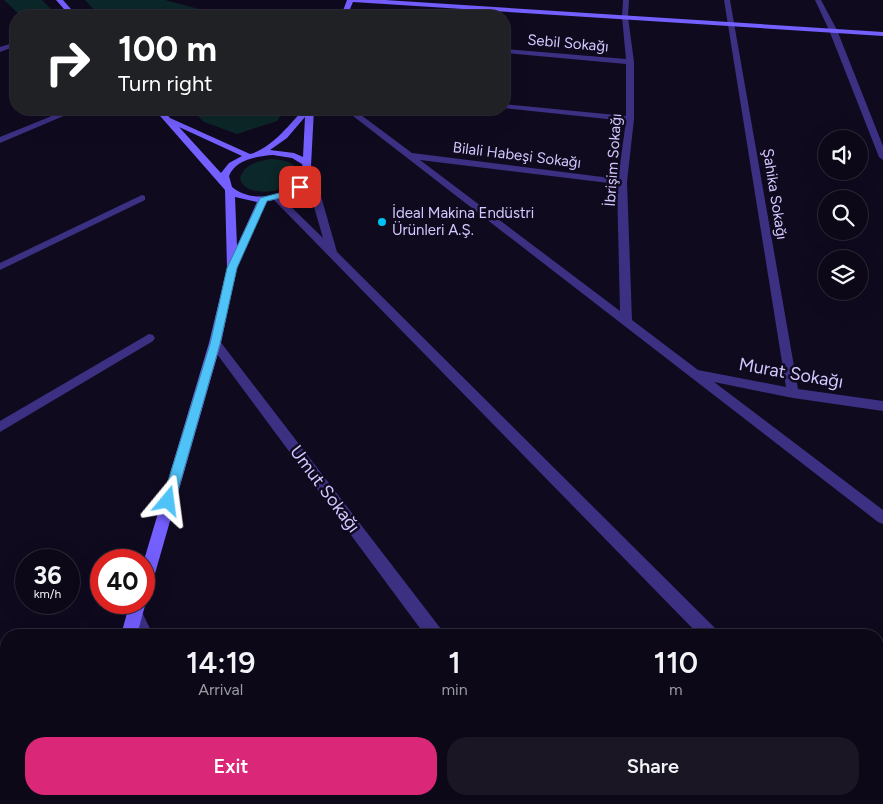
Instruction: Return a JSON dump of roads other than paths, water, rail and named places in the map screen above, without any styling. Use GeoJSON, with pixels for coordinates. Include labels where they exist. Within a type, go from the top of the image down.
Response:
{"type":"FeatureCollection","features":[{"type":"Feature","properties":{"kind":"main road"},"geometry":{"type":"LineString","coordinates":[[59,0],[68,10]]}},
{"type":"Feature","properties":{"kind":"main road"},"geometry":{"type":"LineString","coordinates":[[352,0],[883,34]]}},
{"type":"Feature","properties":{"kind":"main road"},"geometry":{"type":"LineString","coordinates":[[261,152],[284,136],[303,115]]}},
{"type":"Feature","properties":{"kind":"main road"},"geometry":{"type":"LineString","coordinates":[[164,117],[227,187],[238,196],[263,200],[277,198],[290,193],[307,180],[309,115]]}},
{"type":"Feature","properties":{"kind":"main road"},"geometry":{"type":"LineString","coordinates":[[164,117],[248,156]]}},
{"type":"Feature","properties":{"kind":"main road"},"geometry":{"type":"LineString","coordinates":[[232,268],[225,176],[229,168],[248,156],[261,152],[284,152],[302,160],[308,169]]}},
{"type":"Feature","properties":{"kind":"main road"},"geometry":{"type":"LineString","coordinates":[[154,549],[215,344],[232,268],[263,200]]}},
{"type":"Feature","properties":{"kind":"main road"},"geometry":{"type":"LineString","coordinates":[[131,629],[135,614]]}},
{"type":"Feature","properties":{"kind":"street","name":"İbrişim Sokağı"},"geometry":{"type":"LineString","coordinates":[[626,0],[625,17],[630,62],[630,119],[622,182],[626,322]]}},
{"type":"Feature","properties":{"kind":"street","name":"Şahika Sokağı"},"geometry":{"type":"LineString","coordinates":[[727,0],[793,393]]}},
{"type":"Feature","properties":{"kind":"street"},"geometry":{"type":"LineString","coordinates":[[818,0],[833,30],[883,157]]}},
{"type":"Feature","properties":{"kind":"street","name":"Sebil Sokağı"},"geometry":{"type":"LineString","coordinates":[[510,52],[630,62]]}},
{"type":"Feature","properties":{"kind":"street"},"geometry":{"type":"LineString","coordinates":[[510,107],[630,119]]}},
{"type":"Feature","properties":{"kind":"street"},"geometry":{"type":"LineString","coordinates":[[0,140],[61,115]]}},
{"type":"Feature","properties":{"kind":"street"},"geometry":{"type":"LineString","coordinates":[[356,115],[883,518]]}},
{"type":"Feature","properties":{"kind":"street","name":"Bilali Habeşi Sokağı"},"geometry":{"type":"LineString","coordinates":[[410,156],[622,182]]}},
{"type":"Feature","properties":{"kind":"street"},"geometry":{"type":"LineString","coordinates":[[308,169],[332,256]]}},
{"type":"Feature","properties":{"kind":"street"},"geometry":{"type":"LineString","coordinates":[[0,267],[142,198]]}},
{"type":"Feature","properties":{"kind":"street"},"geometry":{"type":"LineString","coordinates":[[277,198],[332,256],[704,629]]}},
{"type":"Feature","properties":{"kind":"street"},"geometry":{"type":"LineString","coordinates":[[0,427],[149,338]]}},
{"type":"Feature","properties":{"kind":"street","name":"Umut Sokağı"},"geometry":{"type":"LineString","coordinates":[[215,344],[430,629]]}},
{"type":"Feature","properties":{"kind":"street","name":"Murat Sokağı"},"geometry":{"type":"LineString","coordinates":[[693,373],[793,393],[883,406]]}},
{"type":"Feature","properties":{"kind":"street"},"geometry":{"type":"LineString","coordinates":[[139,614],[143,629]]}},
{"type":"Feature","properties":{"kind":"place","name":"İdeal Makina Endüstri Ürünleri A.Ş."},"geometry":{"type":"Point","coordinates":[382,222]}}]}
